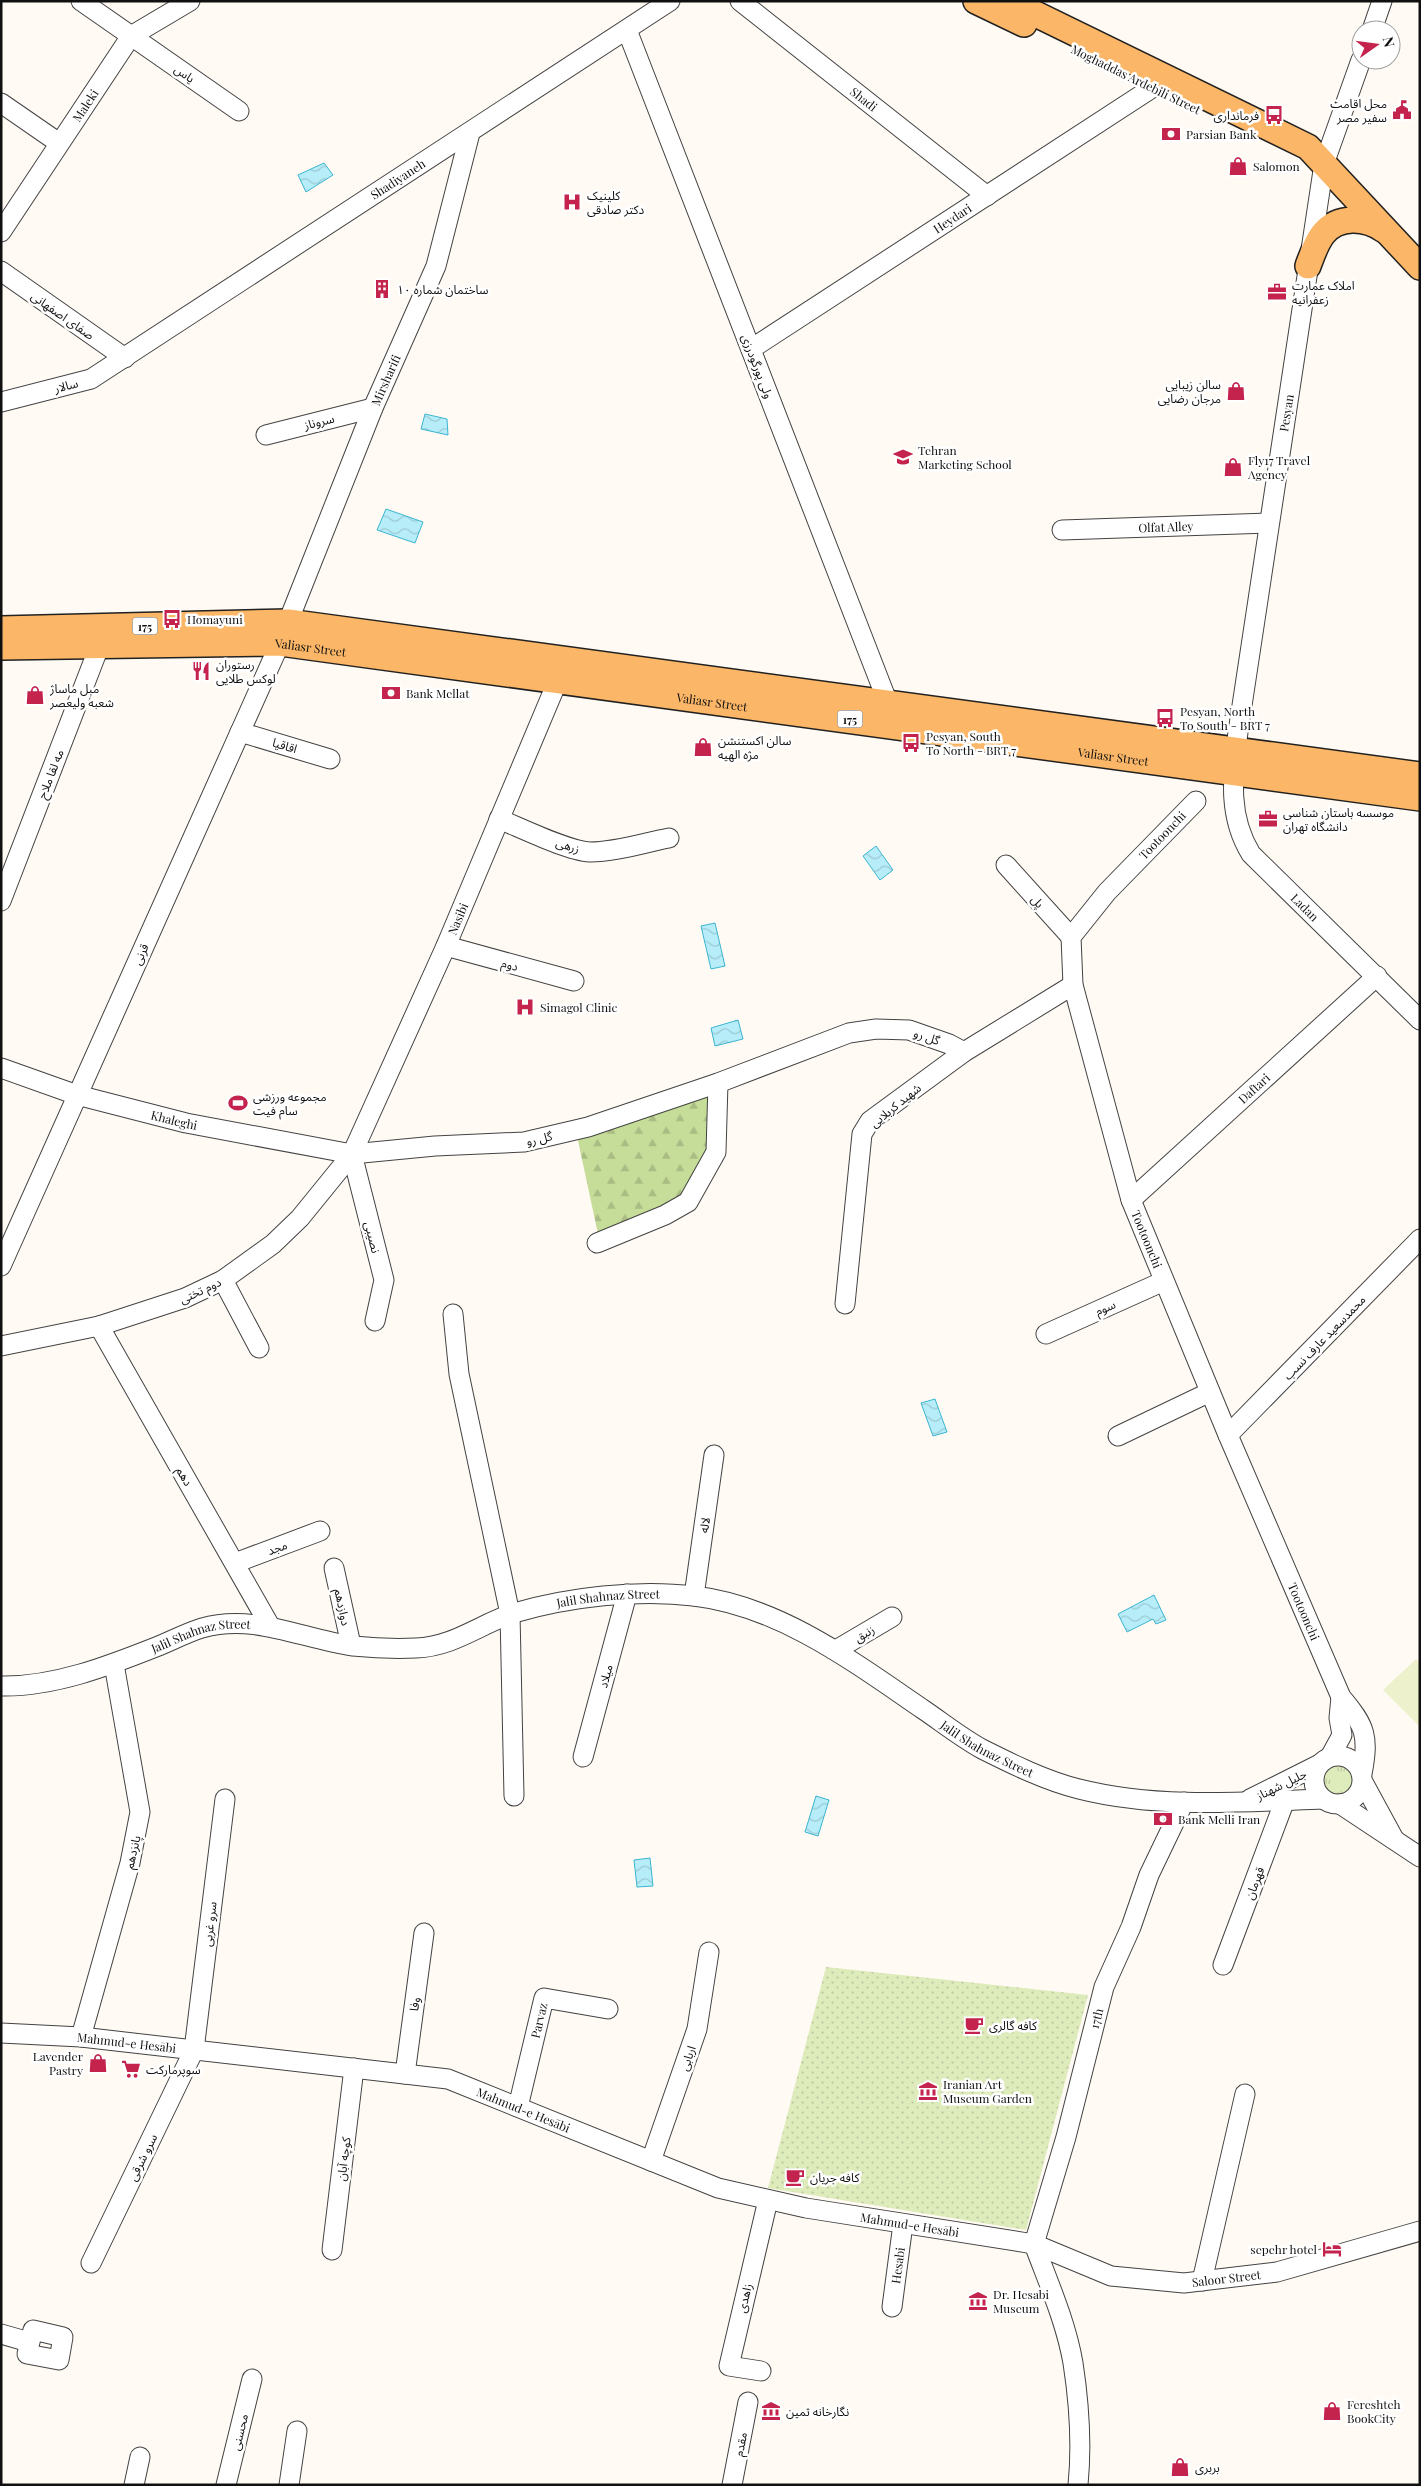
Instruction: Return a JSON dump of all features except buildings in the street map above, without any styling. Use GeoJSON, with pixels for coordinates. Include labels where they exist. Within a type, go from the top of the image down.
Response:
{"type":"FeatureCollection","features":[{"type":"Feature","properties":{"kind":"main road","name":"Moghaddas Ardebili Street"},"geometry":{"type":"LineString","coordinates":[[976,1],[1308,147],[1420,267]]}},
{"type":"Feature","properties":{"kind":"main road","name":"Moghaddas Ardebili Street"},"geometry":{"type":"LineString","coordinates":[[1009,1],[1157,81]]}},
{"type":"Feature","properties":{"kind":"main road"},"geometry":{"type":"LineString","coordinates":[[1308,266],[1323,233],[1339,222],[1365,220],[1388,233]]}},
{"type":"Feature","properties":{"kind":"main road","name":"Valiasr Street"},"geometry":{"type":"LineString","coordinates":[[1,629],[284,633],[888,704],[1420,776]]}},
{"type":"Feature","properties":{"kind":"main road","name":"Valiasr Street"},"geometry":{"type":"LineString","coordinates":[[1,647],[99,647],[284,633],[558,680],[1420,798]]}},
{"type":"Feature","properties":{"kind":"street","name":"یاس"},"geometry":{"type":"LineString","coordinates":[[82,1],[239,111]]}},
{"type":"Feature","properties":{"kind":"street","name":"Maleki"},"geometry":{"type":"LineString","coordinates":[[1,232],[131,36],[190,1]]}},
{"type":"Feature","properties":{"kind":"street","name":"Shadiyaneh"},"geometry":{"type":"LineString","coordinates":[[125,358],[670,1]]}},
{"type":"Feature","properties":{"kind":"street","name":"Shadi"},"geometry":{"type":"LineString","coordinates":[[740,1],[986,196]]}},
{"type":"Feature","properties":{"kind":"street"},"geometry":{"type":"LineString","coordinates":[[1375,20],[1382,1]]}},
{"type":"Feature","properties":{"kind":"street","name":"ولی پورگودرزی"},"geometry":{"type":"LineString","coordinates":[[626,30],[888,704]]}},
{"type":"Feature","properties":{"kind":"street","name":"Pesyan"},"geometry":{"type":"LineString","coordinates":[[1233,772],[1324,164],[1357,70]]}},
{"type":"Feature","properties":{"kind":"street","name":"Heydari"},"geometry":{"type":"LineString","coordinates":[[751,349],[986,196],[1157,81]]}},
{"type":"Feature","properties":{"kind":"street"},"geometry":{"type":"LineString","coordinates":[[1,103],[59,143]]}},
{"type":"Feature","properties":{"kind":"street","name":"Mirsharifi"},"geometry":{"type":"LineString","coordinates":[[284,633],[373,408],[436,266],[470,133]]}},
{"type":"Feature","properties":{"kind":"street","name":"صفای اصفهانی"},"geometry":{"type":"LineString","coordinates":[[1,271],[125,358]]}},
{"type":"Feature","properties":{"kind":"street","name":"سالار"},"geometry":{"type":"LineString","coordinates":[[1,402],[91,379],[125,358]]}},
{"type":"Feature","properties":{"kind":"street","name":"سروناز"},"geometry":{"type":"LineString","coordinates":[[266,435],[373,408]]}},
{"type":"Feature","properties":{"kind":"street","name":"Olfat Alley"},"geometry":{"type":"LineString","coordinates":[[1062,530],[1269,522]]}},
{"type":"Feature","properties":{"kind":"street","name":"قرنی"},"geometry":{"type":"LineString","coordinates":[[2,1263],[284,633]]}},
{"type":"Feature","properties":{"kind":"street","name":"مه لقا ملاح"},"geometry":{"type":"LineString","coordinates":[[1,901],[99,647]]}},
{"type":"Feature","properties":{"kind":"street","name":"Nasibi"},"geometry":{"type":"LineString","coordinates":[[352,1154],[446,946],[558,680]]}},
{"type":"Feature","properties":{"kind":"street","name":"اقاقیا"},"geometry":{"type":"LineString","coordinates":[[240,732],[330,758]]}},
{"type":"Feature","properties":{"kind":"street","name":"Ladan"},"geometry":{"type":"LineString","coordinates":[[1233,772],[1235,819],[1240,836],[1251,854],[1420,1020]]}},
{"type":"Feature","properties":{"kind":"street","name":"Tootoonchi"},"geometry":{"type":"LineString","coordinates":[[1196,801],[1107,892],[1071,937],[1073,985],[1131,1200],[1228,1435],[1341,1697]]}},
{"type":"Feature","properties":{"kind":"street","name":"زرهی"},"geometry":{"type":"LineString","coordinates":[[500,819],[540,836],[587,852],[609,851],[669,838]]}},
{"type":"Feature","properties":{"kind":"street","name":"پل"},"geometry":{"type":"LineString","coordinates":[[1006,865],[1071,937]]}},
{"type":"Feature","properties":{"kind":"street","name":"دوم"},"geometry":{"type":"LineString","coordinates":[[446,946],[574,981]]}},
{"type":"Feature","properties":{"kind":"street","name":"Daftari"},"geometry":{"type":"LineString","coordinates":[[1131,1200],[1377,976]]}},
{"type":"Feature","properties":{"kind":"street","name":"شهید کربلایی"},"geometry":{"type":"LineString","coordinates":[[845,1304],[862,1134],[870,1121],[964,1052],[1073,985]]}},
{"type":"Feature","properties":{"kind":"street","name":"گل رو"},"geometry":{"type":"LineString","coordinates":[[352,1154],[435,1146],[524,1142],[588,1126],[718,1083],[849,1033],[876,1029],[909,1030],[949,1044],[964,1052]]}},
{"type":"Feature","properties":{"kind":"street","name":"Khaleghi"},"geometry":{"type":"LineString","coordinates":[[1,1068],[77,1095],[186,1123],[352,1154]]}},
{"type":"Feature","properties":{"kind":"street"},"geometry":{"type":"LineString","coordinates":[[597,1243],[665,1215],[688,1202],[716,1152],[718,1083]]}},
{"type":"Feature","properties":{"kind":"street","name":"دوم تختی"},"geometry":{"type":"LineString","coordinates":[[1,1346],[98,1326],[186,1298],[223,1280],[273,1244],[300,1218],[352,1154]]}},
{"type":"Feature","properties":{"kind":"street","name":"نصیبی"},"geometry":{"type":"LineString","coordinates":[[352,1154],[384,1280],[375,1321]]}},
{"type":"Feature","properties":{"kind":"street","name":"محمدسعید عارف نسب"},"geometry":{"type":"LineString","coordinates":[[1228,1435],[1420,1239]]}},
{"type":"Feature","properties":{"kind":"street"},"geometry":{"type":"LineString","coordinates":[[223,1280],[259,1348]]}},
{"type":"Feature","properties":{"kind":"street","name":"سوم"},"geometry":{"type":"LineString","coordinates":[[1046,1334],[1164,1281]]}},
{"type":"Feature","properties":{"kind":"street"},"geometry":{"type":"LineString","coordinates":[[453,1314],[459,1374],[510,1614],[514,1796]]}},
{"type":"Feature","properties":{"kind":"street","name":"دهم"},"geometry":{"type":"LineString","coordinates":[[98,1326],[270,1626]]}},
{"type":"Feature","properties":{"kind":"street"},"geometry":{"type":"LineString","coordinates":[[1118,1436],[1210,1392]]}},
{"type":"Feature","properties":{"kind":"street","name":"لاله"},"geometry":{"type":"LineString","coordinates":[[694,1596],[714,1455]]}},
{"type":"Feature","properties":{"kind":"street","name":"مجد"},"geometry":{"type":"LineString","coordinates":[[235,1563],[320,1532]]}},
{"type":"Feature","properties":{"kind":"street","name":"دوازدهم"},"geometry":{"type":"LineString","coordinates":[[334,1568],[351,1645]]}},
{"type":"Feature","properties":{"kind":"street","name":"Jalil Shahnaz Street"},"geometry":{"type":"LineString","coordinates":[[1,1686],[57,1680],[114,1664],[203,1628],[230,1625],[270,1626],[351,1645],[428,1647],[468,1636],[510,1614],[572,1600],[627,1594],[694,1596],[754,1612],[836,1650],[979,1747],[1042,1776],[1078,1789],[1127,1798],[1184,1802]]}},
{"type":"Feature","properties":{"kind":"street","name":"میلاد"},"geometry":{"type":"LineString","coordinates":[[583,1758],[627,1594]]}},
{"type":"Feature","properties":{"kind":"street","name":"زنبق"},"geometry":{"type":"LineString","coordinates":[[836,1650],[892,1616]]}},
{"type":"Feature","properties":{"kind":"street","name":"پانزدهم"},"geometry":{"type":"LineString","coordinates":[[81,2037],[130,1863],[140,1812],[114,1664]]}},
{"type":"Feature","properties":{"kind":"street"},"geometry":{"type":"LineString","coordinates":[[1341,1697],[1339,1718],[1342,1735],[1314,1779],[1318,1793],[1420,1857]]}},
{"type":"Feature","properties":{"kind":"street"},"geometry":{"type":"LineString","coordinates":[[1331,1802],[1353,1800],[1361,1789],[1367,1748],[1365,1731],[1356,1714],[1341,1697]]}},
{"type":"Feature","properties":{"kind":"street"},"geometry":{"type":"LineString","coordinates":[[1324,1761],[1346,1756],[1359,1766],[1362,1778],[1396,1842]]}},
{"type":"Feature","properties":{"kind":"street","name":"جلیل شهناز"},"geometry":{"type":"LineString","coordinates":[[1243,1802],[1324,1761]]}},
{"type":"Feature","properties":{"kind":"street","name":"سرو غربی"},"geometry":{"type":"LineString","coordinates":[[194,2050],[225,1798]]}},
{"type":"Feature","properties":{"kind":"street","name":"جلیل شهناز"},"geometry":{"type":"LineString","coordinates":[[1184,1802],[1286,1800],[1331,1802]]}},
{"type":"Feature","properties":{"kind":"street","name":"قهرمان"},"geometry":{"type":"LineString","coordinates":[[1224,1965],[1286,1800]]}},
{"type":"Feature","properties":{"kind":"street","name":"17th"},"geometry":{"type":"LineString","coordinates":[[1034,2244],[1066,2138],[1104,1987],[1131,1927],[1148,1875],[1184,1802]]}},
{"type":"Feature","properties":{"kind":"street","name":"وفا"},"geometry":{"type":"LineString","coordinates":[[405,2074],[424,1933]]}},
{"type":"Feature","properties":{"kind":"street","name":"اربابی"},"geometry":{"type":"LineString","coordinates":[[651,2161],[697,2029],[709,1952]]}},
{"type":"Feature","properties":{"kind":"street","name":"Parvaz"},"geometry":{"type":"LineString","coordinates":[[518,2107],[544,1998],[608,2009]]}},
{"type":"Feature","properties":{"kind":"street","name":"Mahmud-e Hesābi"},"geometry":{"type":"LineString","coordinates":[[1,2033],[81,2037],[448,2079],[718,2188],[806,2208],[1034,2244]]}},
{"type":"Feature","properties":{"kind":"street","name":"سرو شرقی"},"geometry":{"type":"LineString","coordinates":[[91,2263],[194,2050]]}},
{"type":"Feature","properties":{"kind":"street","name":"کوچه آبان"},"geometry":{"type":"LineString","coordinates":[[332,2250],[354,2068]]}},
{"type":"Feature","properties":{"kind":"street"},"geometry":{"type":"LineString","coordinates":[[1202,2281],[1245,2094]]}},
{"type":"Feature","properties":{"kind":"street","name":"زاهدی"},"geometry":{"type":"LineString","coordinates":[[761,2371],[729,2366],[768,2200]]}},
{"type":"Feature","properties":{"kind":"street","name":"Hesabi"},"geometry":{"type":"LineString","coordinates":[[892,2307],[904,2224]]}},
{"type":"Feature","properties":{"kind":"street","name":"Saloor Street"},"geometry":{"type":"LineString","coordinates":[[1034,2244],[1111,2276],[1184,2283],[1277,2272],[1420,2231]]}},
{"type":"Feature","properties":{"kind":"street"},"geometry":{"type":"LineString","coordinates":[[1034,2244],[1058,2308],[1073,2362],[1079,2427],[1078,2485]]}},
{"type":"Feature","properties":{"kind":"street"},"geometry":{"type":"LineString","coordinates":[[1,2334],[29,2342]]}},
{"type":"Feature","properties":{"kind":"street","name":"محسنی"},"geometry":{"type":"LineString","coordinates":[[226,2485],[252,2379]]}},
{"type":"Feature","properties":{"kind":"street","name":"مقدم"},"geometry":{"type":"LineString","coordinates":[[732,2485],[748,2402]]}},
{"type":"Feature","properties":{"kind":"street"},"geometry":{"type":"LineString","coordinates":[[289,2485],[297,2431]]}},
{"type":"Feature","properties":{"kind":"street"},"geometry":{"type":"LineString","coordinates":[[134,2485],[140,2456]]}},
{"type":"Feature","properties":{"kind":"green space"},"geometry":{"type":"Polygon","coordinates":[[[709,1094],[707,1152],[682,1198],[598,1234],[577,1136],[709,1094]]]}},
{"type":"Feature","properties":{"kind":"green space"},"geometry":{"type":"Polygon","coordinates":[[[1416,1659],[1420,1663],[1420,1727],[1383,1690],[1416,1659]]]}},
{"type":"Feature","properties":{"kind":"green space"},"geometry":{"type":"Polygon","coordinates":[[[1338,1760],[1352,1766],[1358,1780],[1352,1794],[1338,1800],[1324,1794],[1318,1780],[1324,1766],[1338,1760]]]}},
{"type":"Feature","properties":{"kind":"green space","name":"Iranian Art Museum Garden"},"geometry":{"type":"Polygon","coordinates":[[[826,1967],[1088,1995],[1026,2230],[768,2188],[826,1967]]]}},
{"type":"Feature","properties":{"kind":"water"},"geometry":{"type":"Polygon","coordinates":[[[324,163],[333,175],[306,192],[298,175],[324,163]]]}},
{"type":"Feature","properties":{"kind":"water"},"geometry":{"type":"Polygon","coordinates":[[[425,414],[447,419],[448,435],[421,429],[425,414]]]}},
{"type":"Feature","properties":{"kind":"water"},"geometry":{"type":"Polygon","coordinates":[[[386,509],[423,522],[415,543],[377,530],[386,509]]]}},
{"type":"Feature","properties":{"kind":"water"},"geometry":{"type":"Polygon","coordinates":[[[876,846],[893,870],[880,880],[863,856],[876,846]]]}},
{"type":"Feature","properties":{"kind":"water"},"geometry":{"type":"Polygon","coordinates":[[[715,923],[725,966],[711,969],[701,926],[715,923]]]}},
{"type":"Feature","properties":{"kind":"water"},"geometry":{"type":"Polygon","coordinates":[[[738,1020],[743,1039],[715,1046],[711,1028],[738,1020]]]}},
{"type":"Feature","properties":{"kind":"water"},"geometry":{"type":"Polygon","coordinates":[[[935,1399],[947,1432],[933,1436],[921,1403],[935,1399]]]}},
{"type":"Feature","properties":{"kind":"water"},"geometry":{"type":"Polygon","coordinates":[[[1154,1595],[1166,1620],[1156,1624],[1153,1619],[1127,1632],[1118,1614],[1154,1595]]]}},
{"type":"Feature","properties":{"kind":"water"},"geometry":{"type":"Polygon","coordinates":[[[816,1796],[829,1800],[818,1836],[805,1832],[816,1796]]]}},
{"type":"Feature","properties":{"kind":"water"},"geometry":{"type":"Polygon","coordinates":[[[650,1858],[653,1886],[637,1887],[634,1860],[650,1858]]]}},
{"type":"Feature","properties":{"kind":"place","name":"محل اقامت سفیر مصر"},"geometry":{"type":"Point","coordinates":[1402,110]}},
{"type":"Feature","properties":{"kind":"place","name":"فرمانداری"},"geometry":{"type":"Point","coordinates":[1274,115]}},
{"type":"Feature","properties":{"kind":"place","name":"Parsian Bank"},"geometry":{"type":"Point","coordinates":[1171,134]}},
{"type":"Feature","properties":{"kind":"place","name":"Salomon"},"geometry":{"type":"Point","coordinates":[1238,166]}},
{"type":"Feature","properties":{"kind":"place","name":"کلینیک دکتر صادقی"},"geometry":{"type":"Point","coordinates":[572,202]}},
{"type":"Feature","properties":{"kind":"place","name":"ساختمان شماره ۱۰"},"geometry":{"type":"Point","coordinates":[382,289]}},
{"type":"Feature","properties":{"kind":"place","name":"املاک عمارت زعفرانیه"},"geometry":{"type":"Point","coordinates":[1277,292]}},
{"type":"Feature","properties":{"kind":"place","name":"سالن زیبایی مرجان رضایی"},"geometry":{"type":"Point","coordinates":[1236,391]}},
{"type":"Feature","properties":{"kind":"place","name":"Tehran Marketing School"},"geometry":{"type":"Point","coordinates":[903,457]}},
{"type":"Feature","properties":{"kind":"place","name":"Fly17 Travel Agency"},"geometry":{"type":"Point","coordinates":[1233,467]}},
{"type":"Feature","properties":{"kind":"place","name":"Homayuni"},"geometry":{"type":"Point","coordinates":[172,619]}},
{"type":"Feature","properties":{"kind":"place","name":"رستوران لوکس طلایی"},"geometry":{"type":"Point","coordinates":[201,671]}},
{"type":"Feature","properties":{"kind":"place","name":"Bank Mellat"},"geometry":{"type":"Point","coordinates":[391,693]}},
{"type":"Feature","properties":{"kind":"place","name":"مبل ماساژ شعبه ولیعصر"},"geometry":{"type":"Point","coordinates":[35,695]}},
{"type":"Feature","properties":{"kind":"place","name":"Pesyan, North To South - BRT 7"},"geometry":{"type":"Point","coordinates":[1165,718]}},
{"type":"Feature","properties":{"kind":"place","name":"Pesyan, South To North - BRT 7"},"geometry":{"type":"Point","coordinates":[911,743]}},
{"type":"Feature","properties":{"kind":"place","name":"سالن اکستنشن مژه الهیه"},"geometry":{"type":"Point","coordinates":[703,747]}},
{"type":"Feature","properties":{"kind":"place","name":"موسسه باستان شناسی دانشگاه تهران"},"geometry":{"type":"Point","coordinates":[1268,819]}},
{"type":"Feature","properties":{"kind":"place","name":"Simagol Clinic"},"geometry":{"type":"Point","coordinates":[525,1007]}},
{"type":"Feature","properties":{"kind":"place","name":"مجموعه ورزشی سام فیت"},"geometry":{"type":"Point","coordinates":[238,1103]}},
{"type":"Feature","properties":{"kind":"place","name":"Bank Melli Iran"},"geometry":{"type":"Point","coordinates":[1163,1819]}},
{"type":"Feature","properties":{"kind":"place","name":"کافه گالری"},"geometry":{"type":"Point","coordinates":[974,2025]}},
{"type":"Feature","properties":{"kind":"place","name":"Lavender Pastry"},"geometry":{"type":"Point","coordinates":[98,2063]}},
{"type":"Feature","properties":{"kind":"place","name":"سوپرمارکت"},"geometry":{"type":"Point","coordinates":[131,2069]}},
{"type":"Feature","properties":{"kind":"place","name":"Iranian Art Museum Garden"},"geometry":{"type":"Point","coordinates":[928,2091]}},
{"type":"Feature","properties":{"kind":"place","name":"کافه جریان"},"geometry":{"type":"Point","coordinates":[795,2177]}},
{"type":"Feature","properties":{"kind":"place","name":"sepehr hotel"},"geometry":{"type":"Point","coordinates":[1332,2249]}},
{"type":"Feature","properties":{"kind":"place","name":"Dr. Hesabi Museum"},"geometry":{"type":"Point","coordinates":[978,2301]}},
{"type":"Feature","properties":{"kind":"place","name":"نگارخانه ثمین"},"geometry":{"type":"Point","coordinates":[771,2411]}},
{"type":"Feature","properties":{"kind":"place","name":"Fereshteh BookCity"},"geometry":{"type":"Point","coordinates":[1332,2411]}},
{"type":"Feature","properties":{"kind":"place","name":"بربری"},"geometry":{"type":"Point","coordinates":[1180,2467]}}]}
